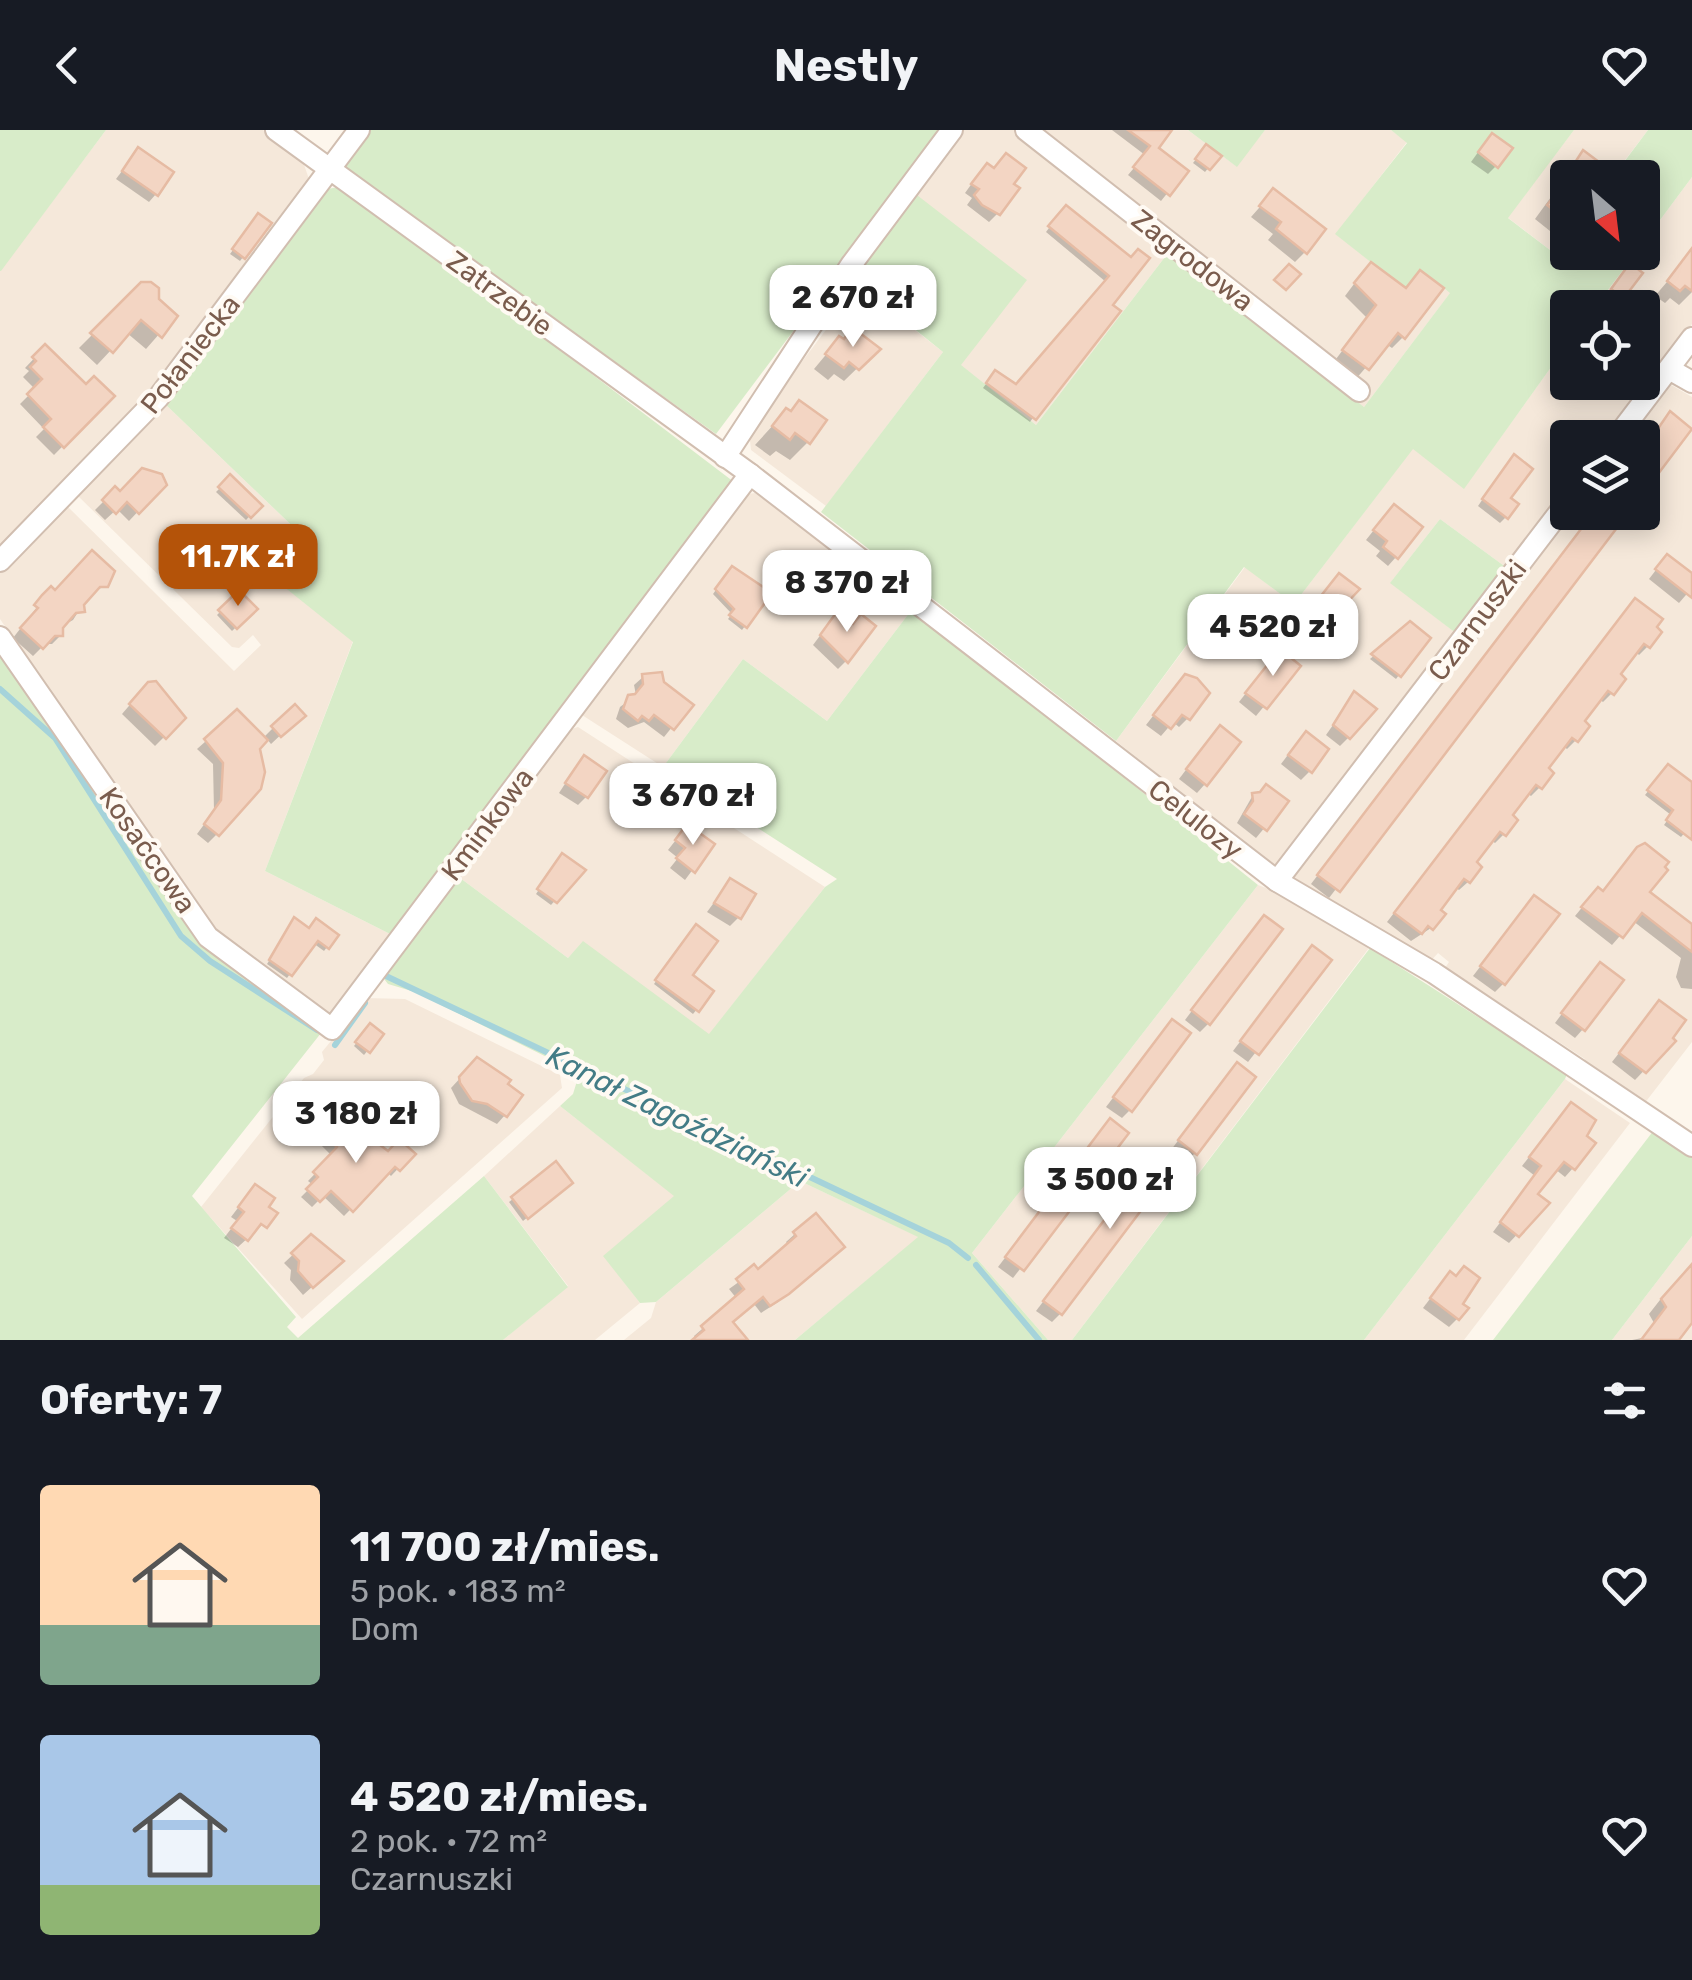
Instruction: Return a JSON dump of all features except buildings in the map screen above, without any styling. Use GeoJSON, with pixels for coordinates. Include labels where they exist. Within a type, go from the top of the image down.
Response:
{"type":"FeatureCollection","features":[{"type":"Feature","properties":{"kind":"street","name":"Zatrzebie"},"geometry":{"type":"LineString","coordinates":[[276,130],[725,457]]}},
{"type":"Feature","properties":{"kind":"street","name":"Połaniecka"},"geometry":{"type":"LineString","coordinates":[[0,561],[158,398],[359,130]]}},
{"type":"Feature","properties":{"kind":"street"},"geometry":{"type":"LineString","coordinates":[[725,457],[850,265],[952,130]]}},
{"type":"Feature","properties":{"kind":"street","name":"Zagrodowa"},"geometry":{"type":"LineString","coordinates":[[1026,130],[1359,392]]}},
{"type":"Feature","properties":{"kind":"street"},"geometry":{"type":"LineString","coordinates":[[1630,420],[1692,338]]}},
{"type":"Feature","properties":{"kind":"street"},"geometry":{"type":"LineString","coordinates":[[1668,369],[1692,382]]}},
{"type":"Feature","properties":{"kind":"street","name":"Celulozy"},"geometry":{"type":"LineString","coordinates":[[725,457],[1277,881],[1434,973],[1692,1146]]}},
{"type":"Feature","properties":{"kind":"street","name":"Kminkowa"},"geometry":{"type":"LineString","coordinates":[[332,1029],[750,474]]}},
{"type":"Feature","properties":{"kind":"street","name":"Czarnuszki"},"geometry":{"type":"LineString","coordinates":[[1277,881],[1550,525]]}},
{"type":"Feature","properties":{"kind":"street","name":"Kosaćcowa"},"geometry":{"type":"LineString","coordinates":[[0,636],[208,937],[332,1029]]}},
{"type":"Feature","properties":{"kind":"shaded area"},"geometry":{"type":"Polygon","coordinates":[[[106,130],[263,130],[301,156],[310,182],[154,393],[0,551],[0,271],[106,130]]]}},
{"type":"Feature","properties":{"kind":"shaded area"},"geometry":{"type":"Polygon","coordinates":[[[959,130],[1014,130],[1168,253],[1036,425],[960,365],[913,192],[959,130]]]}},
{"type":"Feature","properties":{"kind":"shaded area"},"geometry":{"type":"Polygon","coordinates":[[[1038,130],[1188,130],[1236,166],[1265,130],[1391,130],[1407,142],[1336,234],[1405,288],[1420,270],[1451,292],[1364,407],[1355,401],[1364,389],[1038,130]]]}},
{"type":"Feature","properties":{"kind":"shaded area"},"geometry":{"type":"Polygon","coordinates":[[[1574,130],[1648,130],[1625,160],[1551,160],[1574,130]]]}},
{"type":"Feature","properties":{"kind":"shaded area"},"geometry":{"type":"Polygon","coordinates":[[[1550,161],[1550,250],[1507,217],[1550,161]]]}},
{"type":"Feature","properties":{"kind":"shaded area"},"geometry":{"type":"Polygon","coordinates":[[[1692,177],[1692,324],[1660,366],[1660,290],[1608,290],[1623,270],[1660,270],[1660,220],[1692,177]]]}},
{"type":"Feature","properties":{"kind":"shaded area"},"geometry":{"type":"Polygon","coordinates":[[[859,286],[943,352],[826,506],[751,450],[749,432],[859,286]]]}},
{"type":"Feature","properties":{"kind":"shaded area"},"geometry":{"type":"Polygon","coordinates":[[[1550,369],[1550,400],[1634,400],[1619,420],[1550,420],[1550,511],[1507,568],[1440,519],[1391,582],[1457,634],[1277,869],[1116,741],[1245,567],[1294,604],[1413,448],[1464,488],[1550,369]]]}},
{"type":"Feature","properties":{"kind":"shaded area"},"geometry":{"type":"Polygon","coordinates":[[[1666,382],[1692,397],[1692,1042],[1644,1104],[1582,1063],[1585,1059],[1445,968],[1449,962],[1438,953],[1429,963],[1285,874],[1554,530],[1660,530],[1660,420],[1636,420],[1652,400],[1660,400],[1660,390],[1666,382]]]}},
{"type":"Feature","properties":{"kind":"shaded area"},"geometry":{"type":"Polygon","coordinates":[[[164,403],[309,542],[279,582],[353,641],[265,871],[394,936],[330,1022],[217,940],[0,619],[0,572],[66,505],[234,671],[261,645],[253,635],[239,648],[232,647],[76,494],[164,403]]]}},
{"type":"Feature","properties":{"kind":"shaded area"},"geometry":{"type":"Polygon","coordinates":[[[755,493],[913,608],[827,721],[743,659],[663,767],[582,715],[582,707],[741,495],[755,493]]]}},
{"type":"Feature","properties":{"kind":"shaded area"},"geometry":{"type":"Polygon","coordinates":[[[578,727],[825,887],[709,1035],[583,942],[568,958],[456,875],[562,732],[578,727]]]}},
{"type":"Feature","properties":{"kind":"shaded area"},"geometry":{"type":"Polygon","coordinates":[[[1258,885],[1292,898],[1372,944],[1072,1340],[1048,1340],[972,1253],[1258,885]]]}},
{"type":"Feature","properties":{"kind":"shaded area"},"geometry":{"type":"Polygon","coordinates":[[[366,998],[405,999],[560,1075],[562,1088],[302,1319],[201,1207],[304,1078],[313,1074],[324,1060],[322,1052],[366,998]]]}},
{"type":"Feature","properties":{"kind":"shaded area"},"geometry":{"type":"Polygon","coordinates":[[[1565,1079],[1630,1123],[1464,1340],[1364,1340],[1565,1079]]]}},
{"type":"Feature","properties":{"kind":"shaded area"},"geometry":{"type":"Polygon","coordinates":[[[560,1106],[675,1196],[604,1256],[640,1303],[595,1340],[503,1340],[568,1286],[484,1176],[560,1106]]]}},
{"type":"Feature","properties":{"kind":"shaded area"},"geometry":{"type":"Polygon","coordinates":[[[800,1181],[919,1237],[795,1340],[624,1340],[651,1318],[656,1302],[800,1181]]]}},
{"type":"Feature","properties":{"kind":"shaded area"},"geometry":{"type":"Polygon","coordinates":[[[1692,1236],[1692,1340],[1612,1340],[1692,1236]]]}},
{"type":"Feature","properties":{"kind":"green space"},"geometry":{"type":"Polygon","coordinates":[[[0,130],[106,130],[1,271],[0,271],[0,130]]]}},
{"type":"Feature","properties":{"kind":"green space"},"geometry":{"type":"Polygon","coordinates":[[[370,130],[944,130],[716,434],[342,167],[370,130]]]}},
{"type":"Feature","properties":{"kind":"green space"},"geometry":{"type":"Polygon","coordinates":[[[1188,130],[1265,130],[1237,167],[1188,130]]]}},
{"type":"Feature","properties":{"kind":"green space"},"geometry":{"type":"Polygon","coordinates":[[[1391,130],[1574,130],[1508,218],[1550,250],[1550,270],[1623,270],[1608,290],[1550,290],[1550,369],[1464,489],[1413,449],[1294,604],[1244,567],[1116,741],[821,512],[943,352],[850,277],[913,192],[1027,280],[961,365],[1036,425],[1168,253],[1364,407],[1450,293],[1444,288],[1405,289],[1335,234],[1407,143],[1391,130]]]}},
{"type":"Feature","properties":{"kind":"green space"},"geometry":{"type":"Polygon","coordinates":[[[1648,130],[1692,130],[1692,177],[1660,220],[1660,160],[1626,160],[1648,130]]]}},
{"type":"Feature","properties":{"kind":"green space"},"geometry":{"type":"Polygon","coordinates":[[[344,186],[734,482],[394,936],[265,871],[353,642],[278,582],[308,541],[164,403],[322,190],[344,186]]]}},
{"type":"Feature","properties":{"kind":"green space"},"geometry":{"type":"Polygon","coordinates":[[[1440,519],[1507,568],[1457,634],[1390,583],[1440,519]]]}},
{"type":"Feature","properties":{"kind":"green space"},"geometry":{"type":"Polygon","coordinates":[[[913,608],[1258,885],[972,1253],[1048,1340],[795,1340],[918,1237],[800,1181],[656,1302],[640,1303],[603,1256],[674,1196],[560,1106],[573,1094],[577,1081],[567,1067],[415,992],[388,984],[381,975],[456,875],[568,958],[583,941],[709,1034],[825,887],[837,879],[663,767],[743,659],[827,721],[913,608]]]}},
{"type":"Feature","properties":{"kind":"green space"},"geometry":{"type":"Polygon","coordinates":[[[0,656],[129,843],[206,944],[325,1028],[192,1196],[296,1317],[287,1327],[298,1338],[484,1176],[568,1287],[503,1340],[0,1340],[0,656]]]}},
{"type":"Feature","properties":{"kind":"green space"},"geometry":{"type":"Polygon","coordinates":[[[1370,948],[1567,1074],[1565,1079],[1364,1340],[1072,1340],[1370,948]]]}},
{"type":"Feature","properties":{"kind":"green space"},"geometry":{"type":"Polygon","coordinates":[[[1654,1130],[1692,1156],[1692,1236],[1612,1340],[1493,1340],[1654,1130]]]}},
{"type":"Feature","properties":{"kind":"waterway","name":"Kanał Zagoździański"},"geometry":{"type":"LineString","coordinates":[[0,689],[55,738],[181,936],[210,961],[317,1030]]}},
{"type":"Feature","properties":{"kind":"waterway","name":"Kanał Zagoździański"},"geometry":{"type":"LineString","coordinates":[[386,976],[949,1243],[968,1258]]}},
{"type":"Feature","properties":{"kind":"waterway","name":"Kanał Zagoździański"},"geometry":{"type":"LineString","coordinates":[[335,1045],[365,1003]]}},
{"type":"Feature","properties":{"kind":"waterway","name":"Kanał Zagoździański"},"geometry":{"type":"LineString","coordinates":[[976,1265],[1039,1340]]}}]}
